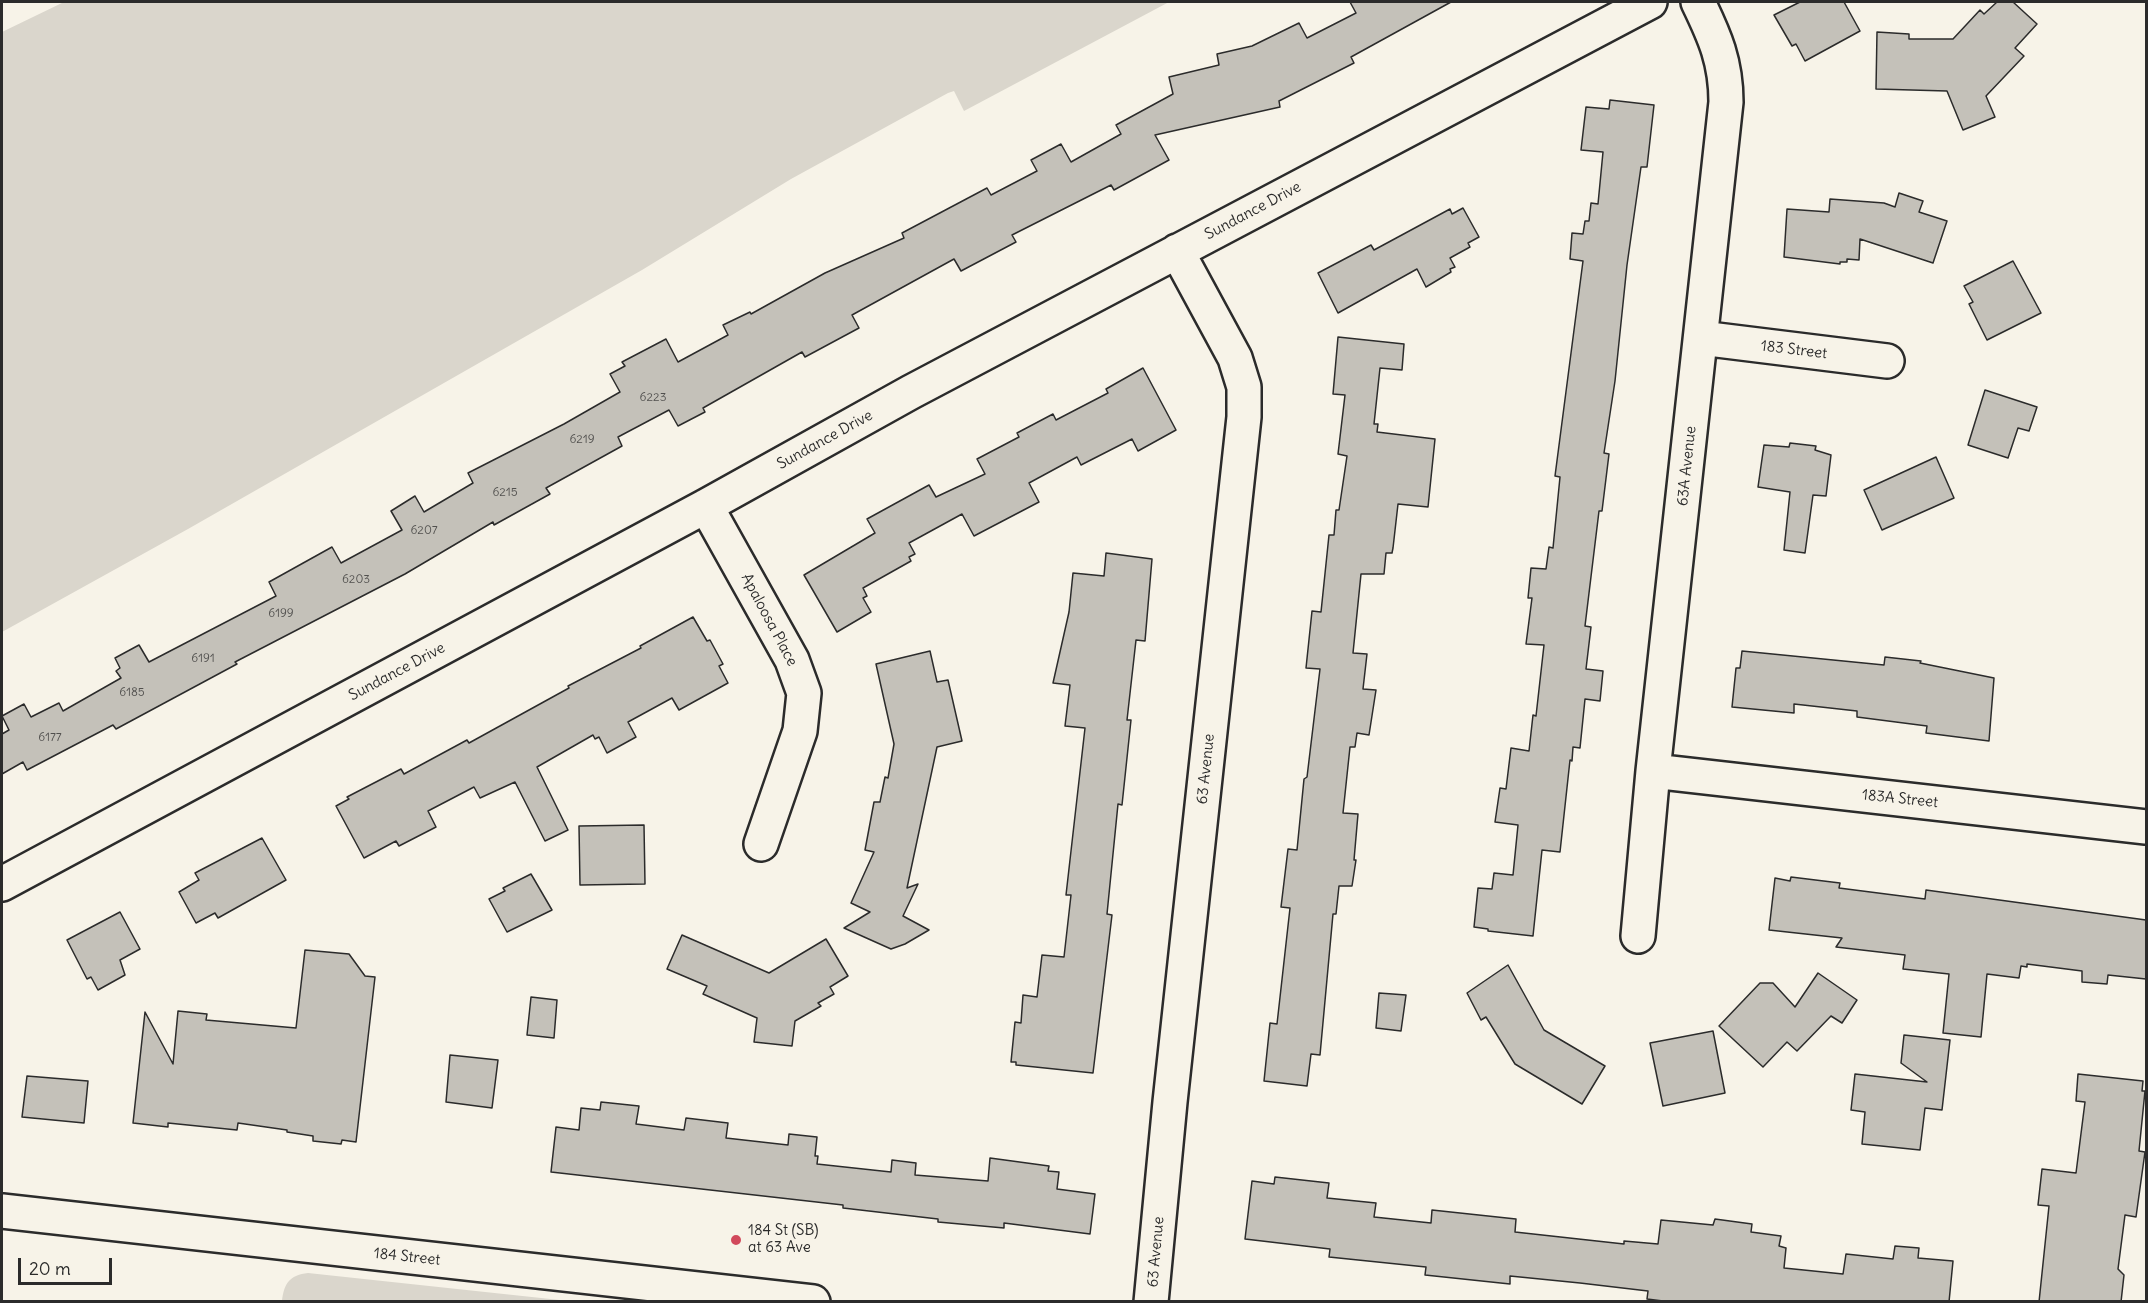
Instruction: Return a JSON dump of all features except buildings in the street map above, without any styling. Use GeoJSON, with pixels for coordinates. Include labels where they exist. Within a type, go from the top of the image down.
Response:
{"type":"FeatureCollection","features":[{"type":"Feature","properties":{"kind":"street","name":"Sundance Drive"},"geometry":{"type":"LineString","coordinates":[[2,884],[706,506],[910,392],[1650,2]]}},
{"type":"Feature","properties":{"kind":"street","name":"63A Avenue"},"geometry":{"type":"LineString","coordinates":[[1638,936],[1653,771],[1726,102],[1726,79],[1722,57],[1698,2]]}},
{"type":"Feature","properties":{"kind":"street","name":"63 Avenue"},"geometry":{"type":"LineString","coordinates":[[1151,1302],[1245,417],[1244,387],[1235,358],[1177,251]]}},
{"type":"Feature","properties":{"kind":"street","name":"183 Street"},"geometry":{"type":"LineString","coordinates":[[1701,338],[1887,361]]}},
{"type":"Feature","properties":{"kind":"street","name":"Apaloosa Place"},"geometry":{"type":"LineString","coordinates":[[706,506],[792,660],[804,693],[800,731],[761,844]]}},
{"type":"Feature","properties":{"kind":"street","name":"183A Street"},"geometry":{"type":"LineString","coordinates":[[1653,771],[2146,827]]}},
{"type":"Feature","properties":{"kind":"street","name":"184 Street"},"geometry":{"type":"LineString","coordinates":[[2,1211],[813,1302]]}},
{"type":"Feature","properties":{"kind":"shaded area"},"geometry":{"type":"Polygon","coordinates":[[[64,2],[1169,2],[964,111],[954,91],[948,93],[791,179],[642,270],[188,529],[2,632],[2,32],[64,2]]]}},
{"type":"Feature","properties":{"kind":"shaded area"},"geometry":{"type":"Polygon","coordinates":[[[308,1273],[569,1301],[282,1301],[284,1289],[289,1281],[308,1273]]]}},
{"type":"Feature","properties":{"kind":"place","name":"184 St (SB) at 63 Ave"},"geometry":{"type":"Point","coordinates":[736,1240]}}]}
